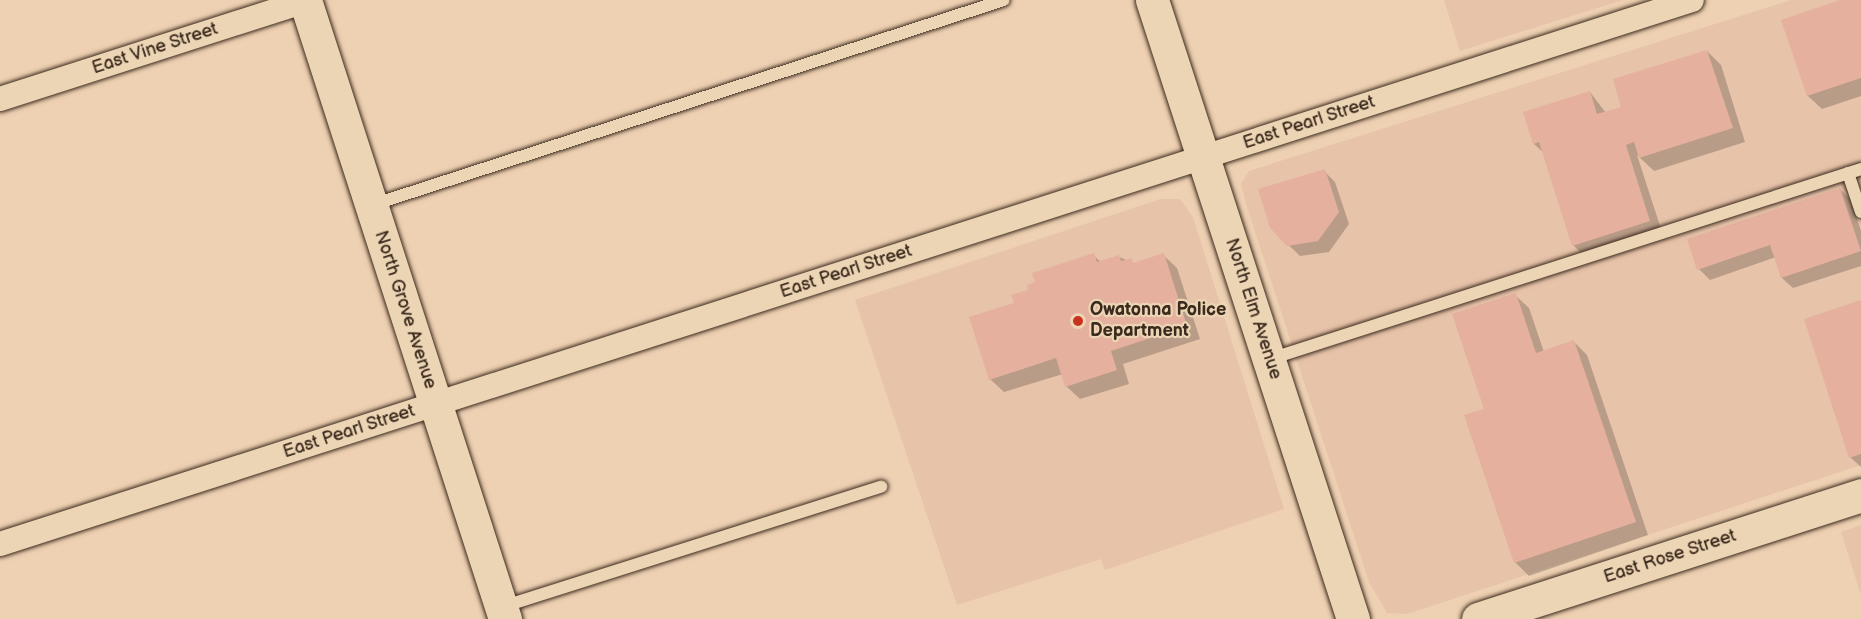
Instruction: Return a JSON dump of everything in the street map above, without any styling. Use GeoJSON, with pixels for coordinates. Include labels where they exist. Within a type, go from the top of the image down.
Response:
{"type":"FeatureCollection","features":[{"type":"Feature","properties":{"kind":"street","name":"North Grove Avenue"},"geometry":{"type":"LineString","coordinates":[[307,0],[503,613]]}},
{"type":"Feature","properties":{"kind":"street","name":"East Vine Street"},"geometry":{"type":"LineString","coordinates":[[0,99],[307,0]]}},
{"type":"Feature","properties":{"kind":"street","name":"North Elm Avenue"},"geometry":{"type":"LineString","coordinates":[[1152,0],[1353,619]]}},
{"type":"Feature","properties":{"kind":"street","name":"East Pearl Street"},"geometry":{"type":"LineString","coordinates":[[1,539],[436,404],[1692,0]]}},
{"type":"Feature","properties":{"kind":"street","name":"East Rose Street"},"geometry":{"type":"LineString","coordinates":[[1478,619],[1861,495]]}},
{"type":"Feature","properties":{"kind":"lane"},"geometry":{"type":"LineString","coordinates":[[372,206],[1004,0]]}},
{"type":"Feature","properties":{"kind":"lane"},"geometry":{"type":"LineString","coordinates":[[1269,360],[1861,169]]}},
{"type":"Feature","properties":{"kind":"lane"},"geometry":{"type":"LineString","coordinates":[[1848,173],[1861,212]]}},
{"type":"Feature","properties":{"kind":"lane"},"geometry":{"type":"LineString","coordinates":[[503,613],[881,487]]}},
{"type":"Feature","properties":{"kind":"shaded area"},"geometry":{"type":"Polygon","coordinates":[[[1444,0],[1623,0],[1460,51],[1444,0]]]}},
{"type":"Feature","properties":{"kind":"shaded area"},"geometry":{"type":"Polygon","coordinates":[[[1791,0],[1861,0],[1861,465],[1407,614],[1387,613],[1369,582],[1246,204],[1241,184],[1249,171],[1791,0]]]}},
{"type":"Feature","properties":{"kind":"shaded area"},"geometry":{"type":"Polygon","coordinates":[[[1161,199],[1180,199],[1193,217],[1284,509],[1105,570],[1101,559],[957,605],[855,300],[1161,199]]]}},
{"type":"Feature","properties":{"kind":"shaded area"},"geometry":{"type":"Polygon","coordinates":[[[1861,525],[1861,595],[1841,532],[1861,525]]]}},
{"type":"Feature","properties":{"kind":"building"},"geometry":{"type":"Polygon","coordinates":[[[1840,0],[1861,0],[1861,78],[1807,96],[1781,20],[1840,0]]]}},
{"type":"Feature","properties":{"kind":"building"},"geometry":{"type":"Polygon","coordinates":[[[1707,50],[1733,128],[1639,158],[1634,142],[1626,145],[1650,221],[1572,246],[1539,142],[1533,144],[1523,112],[1590,91],[1597,114],[1621,107],[1613,79],[1707,50]]]}},
{"type":"Feature","properties":{"kind":"building"},"geometry":{"type":"Polygon","coordinates":[[[1325,169],[1339,212],[1318,241],[1287,246],[1270,228],[1258,189],[1325,169]]]}},
{"type":"Feature","properties":{"kind":"building"},"geometry":{"type":"Polygon","coordinates":[[[1840,188],[1861,251],[1781,278],[1770,245],[1697,270],[1687,239],[1840,188]]]}},
{"type":"Feature","properties":{"kind":"building","name":"Owatonna Police Department"},"geometry":{"type":"Polygon","coordinates":[[[1094,253],[1097,262],[1119,255],[1121,261],[1132,258],[1133,263],[1164,253],[1187,326],[1111,351],[1117,370],[1065,387],[1056,358],[989,380],[969,317],[1014,303],[1011,295],[1028,290],[1027,285],[1035,282],[1032,273],[1094,253]]]}},
{"type":"Feature","properties":{"kind":"building"},"geometry":{"type":"Polygon","coordinates":[[[1516,293],[1536,353],[1574,340],[1636,522],[1514,563],[1464,415],[1484,409],[1452,314],[1516,293]]]}},
{"type":"Feature","properties":{"kind":"building"},"geometry":{"type":"Polygon","coordinates":[[[1861,300],[1861,454],[1849,458],[1804,319],[1861,300]]]}},
{"type":"Feature","properties":{"kind":"place","name":"Owatonna Police Department"},"geometry":{"type":"Point","coordinates":[1078,321]}}]}
